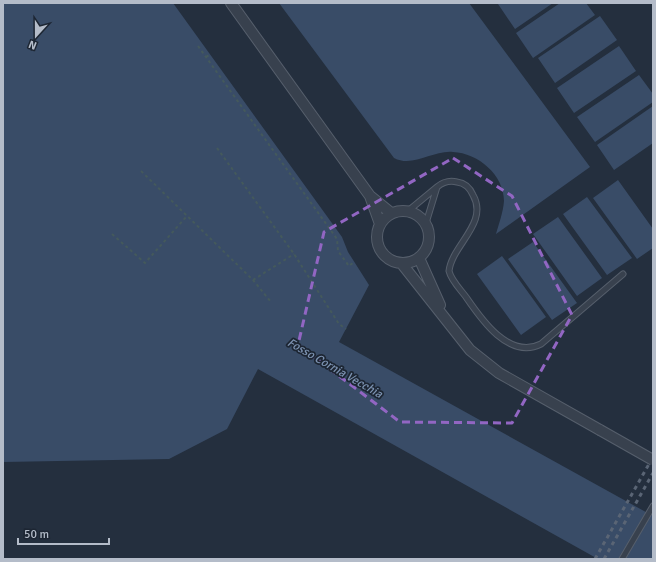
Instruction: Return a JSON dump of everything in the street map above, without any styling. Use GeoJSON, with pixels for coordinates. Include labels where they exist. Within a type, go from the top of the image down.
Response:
{"type":"FeatureCollection","features":[{"type":"Feature","properties":{"kind":"street"},"geometry":{"type":"LineString","coordinates":[[230,3],[370,196],[391,213]]}},
{"type":"Feature","properties":{"kind":"street"},"geometry":{"type":"LineString","coordinates":[[370,196],[380,224],[377,239],[382,253],[388,259],[402,264],[414,262],[425,253],[430,238],[426,223],[421,217],[408,211],[398,211],[391,213],[380,224]]}},
{"type":"Feature","properties":{"kind":"street"},"geometry":{"type":"LineString","coordinates":[[419,258],[446,320]]}},
{"type":"Feature","properties":{"kind":"street"},"geometry":{"type":"LineString","coordinates":[[402,264],[470,350],[499,373],[653,460]]}},
{"type":"Feature","properties":{"kind":"lane"},"geometry":{"type":"LineString","coordinates":[[408,211],[442,183],[452,181],[461,182],[467,186],[476,200],[477,211],[474,222],[453,256],[449,271],[450,275],[486,325],[508,341],[528,348],[541,344],[623,274]]}},
{"type":"Feature","properties":{"kind":"lane"},"geometry":{"type":"LineString","coordinates":[[426,223],[437,187]]}},
{"type":"Feature","properties":{"kind":"lane"},"geometry":{"type":"LineString","coordinates":[[622,559],[653,506]]}},
{"type":"Feature","properties":{"kind":"path"},"geometry":{"type":"LineString","coordinates":[[198,46],[337,239],[338,251],[349,266],[354,262]]}},
{"type":"Feature","properties":{"kind":"path"},"geometry":{"type":"LineString","coordinates":[[206,58],[209,55]]}},
{"type":"Feature","properties":{"kind":"path"},"geometry":{"type":"LineString","coordinates":[[217,148],[294,254],[339,324],[346,329]]}},
{"type":"Feature","properties":{"kind":"path"},"geometry":{"type":"LineString","coordinates":[[141,171],[254,280],[271,302]]}},
{"type":"Feature","properties":{"kind":"path"},"geometry":{"type":"LineString","coordinates":[[112,234],[145,262],[187,216]]}},
{"type":"Feature","properties":{"kind":"path"},"geometry":{"type":"LineString","coordinates":[[254,280],[294,254]]}},
{"type":"Feature","properties":{"kind":"highlighted area"},"geometry":{"type":"Polygon","coordinates":[[[453,158],[512,196],[572,315],[512,423],[400,422],[298,345],[324,232],[453,158]]]}},
{"type":"Feature","properties":{"kind":"water","name":"Fosso Cornia Vecchia"},"geometry":{"type":"Polygon","coordinates":[[[3,3],[173,3],[342,237],[348,252],[369,285],[339,342],[653,516],[653,559],[598,559],[258,369],[227,429],[169,459],[3,462],[3,3]]]}},
{"type":"Feature","properties":{"kind":"water"},"geometry":{"type":"Polygon","coordinates":[[[279,3],[469,3],[590,167],[496,234],[502,214],[504,201],[503,191],[500,183],[488,167],[472,156],[453,152],[446,152],[408,161],[401,161],[394,158],[279,3]]]}},
{"type":"Feature","properties":{"kind":"water"},"geometry":{"type":"Polygon","coordinates":[[[553,3],[515,29],[498,4],[553,3]]]}},
{"type":"Feature","properties":{"kind":"water"},"geometry":{"type":"Polygon","coordinates":[[[560,3],[586,3],[595,15],[533,58],[516,33],[560,3]]]}},
{"type":"Feature","properties":{"kind":"water"},"geometry":{"type":"Polygon","coordinates":[[[600,16],[617,40],[555,83],[538,58],[600,16]]]}},
{"type":"Feature","properties":{"kind":"water"},"geometry":{"type":"Polygon","coordinates":[[[619,46],[636,71],[574,113],[557,88],[619,46]]]}},
{"type":"Feature","properties":{"kind":"water"},"geometry":{"type":"Polygon","coordinates":[[[639,75],[653,94],[653,102],[595,142],[577,117],[639,75]]]}},
{"type":"Feature","properties":{"kind":"water"},"geometry":{"type":"Polygon","coordinates":[[[653,106],[653,143],[614,170],[597,145],[653,106]]]}},
{"type":"Feature","properties":{"kind":"water"},"geometry":{"type":"Polygon","coordinates":[[[618,180],[653,229],[653,248],[637,259],[593,198],[618,180]]]}},
{"type":"Feature","properties":{"kind":"water"},"geometry":{"type":"Polygon","coordinates":[[[587,197],[632,258],[607,275],[563,214],[587,197]]]}},
{"type":"Feature","properties":{"kind":"water"},"geometry":{"type":"Polygon","coordinates":[[[558,217],[602,278],[577,296],[533,234],[558,217]]]}},
{"type":"Feature","properties":{"kind":"water"},"geometry":{"type":"Polygon","coordinates":[[[533,242],[577,303],[552,320],[508,259],[533,242]]]}},
{"type":"Feature","properties":{"kind":"water"},"geometry":{"type":"Polygon","coordinates":[[[502,256],[546,317],[521,335],[477,274],[502,256]]]}},
{"type":"Feature","properties":{"kind":"railway"},"geometry":{"type":"LineString","coordinates":[[595,559],[653,457]]}},
{"type":"Feature","properties":{"kind":"railway"},"geometry":{"type":"LineString","coordinates":[[604,559],[653,473]]}}]}
